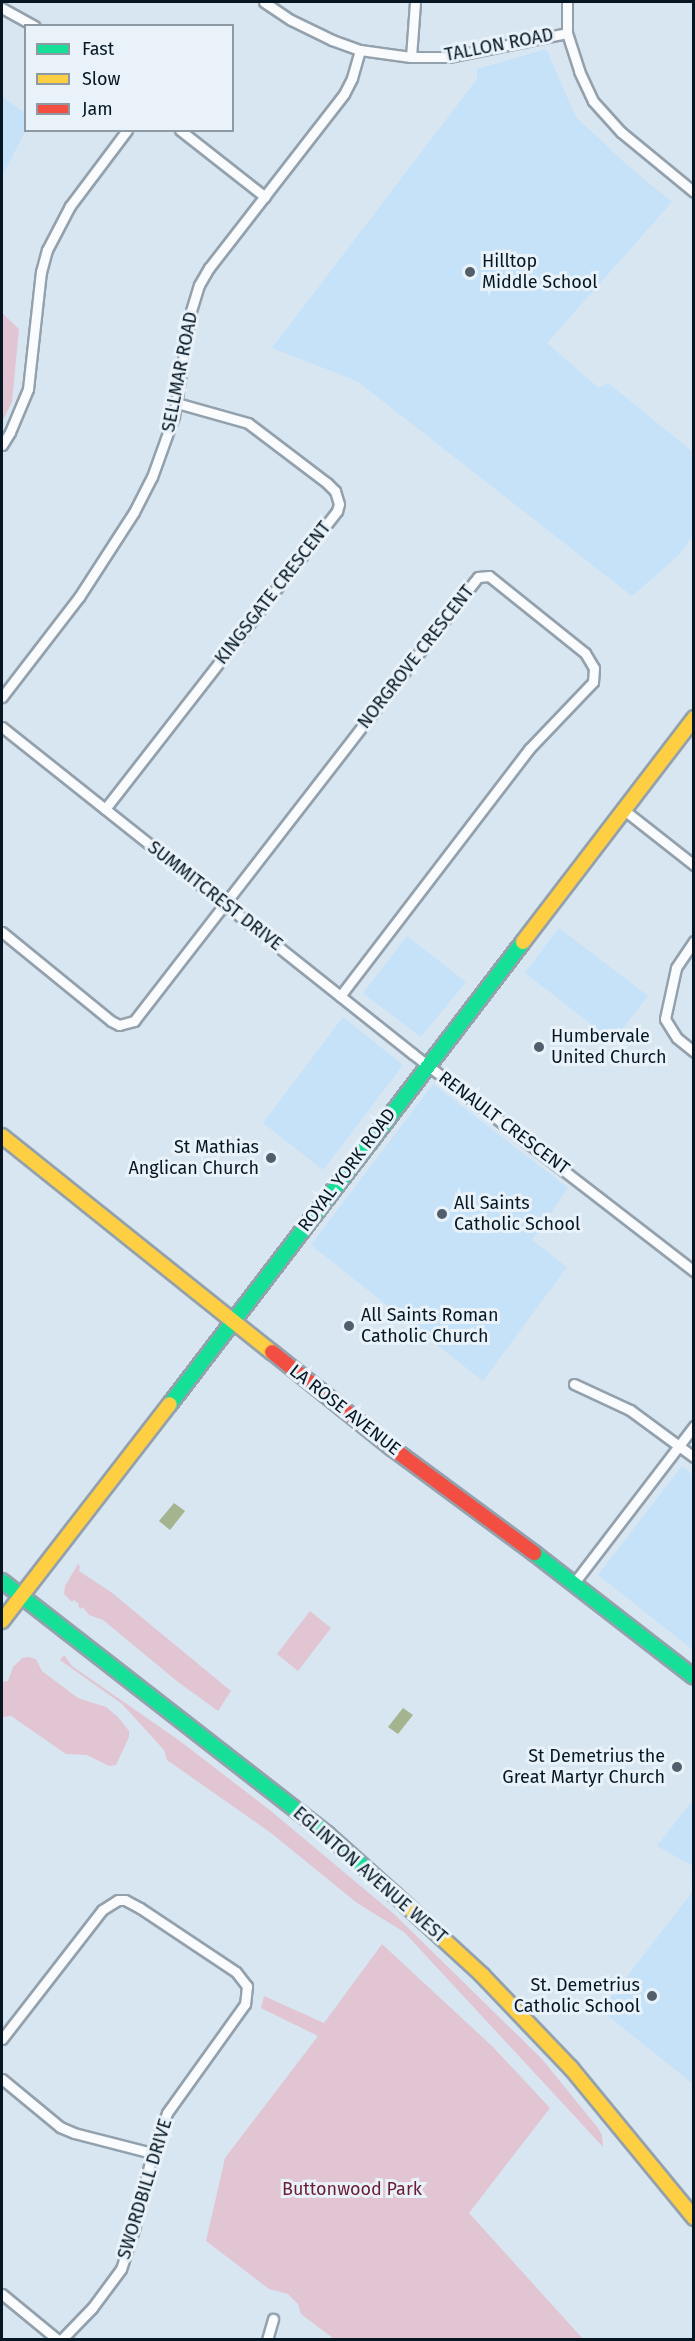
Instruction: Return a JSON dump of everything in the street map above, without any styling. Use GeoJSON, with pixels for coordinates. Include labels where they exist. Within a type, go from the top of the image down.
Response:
{"type":"FeatureCollection","features":[{"type":"Feature","properties":{"kind":"main road","name":"ROYAL YORK ROAD"},"geometry":{"type":"LineString","coordinates":[[2,1622],[693,718]]}},
{"type":"Feature","properties":{"kind":"main road","name":"LA ROSE AVENUE"},"geometry":{"type":"LineString","coordinates":[[2,1136],[392,1448],[574,1583],[693,1677]]}},
{"type":"Feature","properties":{"kind":"main road","name":"EGLINTON AVENUE WEST"},"geometry":{"type":"LineString","coordinates":[[2,1581],[327,1834],[414,1911],[482,1975],[571,2068],[693,2218]]}},
{"type":"Feature","properties":{"kind":"street","name":"TALLON ROAD"},"geometry":{"type":"LineString","coordinates":[[264,2],[309,30],[360,50],[411,57],[448,57],[567,33]]}},
{"type":"Feature","properties":{"kind":"street"},"geometry":{"type":"LineString","coordinates":[[411,57],[415,2]]}},
{"type":"Feature","properties":{"kind":"street"},"geometry":{"type":"LineString","coordinates":[[567,2],[567,33],[579,71],[593,101],[621,132],[693,192]]}},
{"type":"Feature","properties":{"kind":"street"},"geometry":{"type":"LineString","coordinates":[[2,8],[30,24]]}},
{"type":"Feature","properties":{"kind":"street","name":"SELLMAR ROAD"},"geometry":{"type":"LineString","coordinates":[[2,697],[116,544],[152,477],[177,403],[191,311],[199,285],[344,94],[352,78],[360,50]]}},
{"type":"Feature","properties":{"kind":"street"},"geometry":{"type":"LineString","coordinates":[[2,445],[28,389],[41,272],[47,250],[70,206],[126,132]]}},
{"type":"Feature","properties":{"kind":"street"},"geometry":{"type":"LineString","coordinates":[[183,132],[265,197]]}},
{"type":"Feature","properties":{"kind":"street","name":"KINGSGATE CRESCENT"},"geometry":{"type":"LineString","coordinates":[[105,809],[337,511],[339,504],[335,491],[327,483],[248,423],[177,403]]}},
{"type":"Feature","properties":{"kind":"street","name":"NORGROVE CRESCENT"},"geometry":{"type":"LineString","coordinates":[[225,904],[474,582],[484,575],[493,579],[585,653],[594,668],[593,682],[584,695],[529,749],[340,996]]}},
{"type":"Feature","properties":{"kind":"street","name":"SUMMITCREST DRIVE"},"geometry":{"type":"LineString","coordinates":[[2,727],[428,1065]]}},
{"type":"Feature","properties":{"kind":"street"},"geometry":{"type":"LineString","coordinates":[[624,810],[693,865]]}},
{"type":"Feature","properties":{"kind":"street"},"geometry":{"type":"LineString","coordinates":[[2,932],[111,1021],[119,1025],[127,1024],[139,1015],[225,904]]}},
{"type":"Feature","properties":{"kind":"street"},"geometry":{"type":"LineString","coordinates":[[693,941],[676,969],[665,1019],[677,1038],[693,1052]]}},
{"type":"Feature","properties":{"kind":"street","name":"RENAULT CRESCENT"},"geometry":{"type":"LineString","coordinates":[[428,1065],[693,1271]]}},
{"type":"Feature","properties":{"kind":"street"},"geometry":{"type":"LineString","coordinates":[[574,1384],[630,1410],[693,1457]]}},
{"type":"Feature","properties":{"kind":"street"},"geometry":{"type":"LineString","coordinates":[[574,1583],[693,1426]]}},
{"type":"Feature","properties":{"kind":"street","name":"SWORDBILL DRIVE"},"geometry":{"type":"LineString","coordinates":[[2,2039],[102,1910],[118,1900],[132,1903],[236,1972],[247,1986],[245,2004],[172,2103],[152,2153],[135,2226],[121,2269],[92,2308],[60,2340]]}},
{"type":"Feature","properties":{"kind":"street"},"geometry":{"type":"LineString","coordinates":[[2,2079],[60,2127],[74,2133],[152,2153]]}},
{"type":"Feature","properties":{"kind":"street"},"geometry":{"type":"LineString","coordinates":[[2,2294],[60,2340]]}},
{"type":"Feature","properties":{"kind":"street"},"geometry":{"type":"LineString","coordinates":[[267,2340],[273,2319]]}},
{"type":"Feature","properties":{"kind":"shaded area","name":"Hilltop Middle School"},"geometry":{"type":"Polygon","coordinates":[[[546,49],[576,117],[627,165],[672,202],[547,343],[599,388],[608,383],[693,452],[693,535],[680,554],[632,596],[357,381],[272,348],[477,79],[477,69],[546,49]]]}},
{"type":"Feature","properties":{"kind":"shaded area"},"geometry":{"type":"Polygon","coordinates":[[[2,97],[24,112],[25,132],[2,176],[2,97]]]}},
{"type":"Feature","properties":{"kind":"shaded area"},"geometry":{"type":"Polygon","coordinates":[[[559,928],[648,996],[613,1041],[525,973],[559,928]]]}},
{"type":"Feature","properties":{"kind":"shaded area"},"geometry":{"type":"Polygon","coordinates":[[[407,936],[466,982],[421,1037],[363,993],[407,936]]]}},
{"type":"Feature","properties":{"kind":"shaded area"},"geometry":{"type":"Polygon","coordinates":[[[343,1017],[403,1065],[323,1170],[263,1123],[343,1017]]]}},
{"type":"Feature","properties":{"kind":"shaded area","name":"All Saints Catholic School"},"geometry":{"type":"Polygon","coordinates":[[[433,1084],[568,1188],[532,1240],[567,1267],[483,1381],[311,1245],[433,1084]]]}},
{"type":"Feature","properties":{"kind":"shaded area"},"geometry":{"type":"Polygon","coordinates":[[[682,1466],[693,1475],[693,1650],[598,1575],[682,1466]]]}},
{"type":"Feature","properties":{"kind":"shaded area"},"geometry":{"type":"Polygon","coordinates":[[[174,1503],[185,1511],[170,1530],[159,1521],[174,1503]]]}},
{"type":"Feature","properties":{"kind":"shaded area"},"geometry":{"type":"Polygon","coordinates":[[[403,1708],[413,1715],[398,1734],[388,1727],[403,1708]]]}},
{"type":"Feature","properties":{"kind":"shaded area"},"geometry":{"type":"Polygon","coordinates":[[[691,1802],[694,1804],[693,1866],[657,1846],[691,1802]]]}},
{"type":"Feature","properties":{"kind":"shaded area","name":"St. Demetrius Catholic School"},"geometry":{"type":"Polygon","coordinates":[[[693,1891],[693,2084],[601,2010],[693,1891]]]}},
{"type":"Feature","properties":{"kind":"green space"},"geometry":{"type":"Polygon","coordinates":[[[2,313],[19,329],[12,402],[2,422],[2,313]]]}},
{"type":"Feature","properties":{"kind":"green space"},"geometry":{"type":"Polygon","coordinates":[[[78,1564],[79,1571],[111,1592],[231,1691],[218,1711],[178,1682],[103,1620],[89,1615],[83,1607],[81,1609],[79,1604],[74,1600],[72,1602],[64,1594],[65,1586],[78,1564]]]}},
{"type":"Feature","properties":{"kind":"green space"},"geometry":{"type":"Polygon","coordinates":[[[310,1611],[331,1628],[298,1671],[277,1654],[310,1611]]]}},
{"type":"Feature","properties":{"kind":"green space"},"geometry":{"type":"Polygon","coordinates":[[[64,1655],[72,1666],[180,1741],[271,1811],[394,1914],[542,2059],[598,2128],[602,2135],[603,2147],[404,1932],[357,1903],[271,1833],[167,1760],[164,1750],[122,1704],[60,1660],[64,1655]]]}},
{"type":"Feature","properties":{"kind":"green space"},"geometry":{"type":"Polygon","coordinates":[[[22,1658],[36,1659],[42,1671],[78,1698],[106,1707],[118,1717],[129,1731],[129,1737],[116,1765],[109,1766],[87,1755],[66,1754],[11,1716],[2,1717],[2,1682],[8,1681],[13,1667],[22,1658]]]}},
{"type":"Feature","properties":{"kind":"green space","name":"Buttonwood Park"},"geometry":{"type":"Polygon","coordinates":[[[382,1944],[493,2047],[550,2108],[469,2213],[583,2339],[334,2339],[301,2314],[298,2304],[288,2294],[269,2289],[206,2241],[225,2158],[318,2036],[261,2008],[264,1996],[324,2023],[382,1944]]]}},
{"type":"Feature","properties":{"kind":"traffic: fast"},"geometry":{"type":"LineString","coordinates":[[170,1404],[523,942]]}},
{"type":"Feature","properties":{"kind":"traffic: fast"},"geometry":{"type":"LineString","coordinates":[[534,1553],[694,1677]]}},
{"type":"Feature","properties":{"kind":"traffic: fast"},"geometry":{"type":"LineString","coordinates":[[2,1581],[327,1834],[394,1894]]}},
{"type":"Feature","properties":{"kind":"traffic: slow"},"geometry":{"type":"LineString","coordinates":[[523,942],[694,718]]}},
{"type":"Feature","properties":{"kind":"traffic: slow"},"geometry":{"type":"LineString","coordinates":[[2,1136],[272,1352]]}},
{"type":"Feature","properties":{"kind":"traffic: slow"},"geometry":{"type":"LineString","coordinates":[[2,1621],[170,1404]]}},
{"type":"Feature","properties":{"kind":"traffic: slow"},"geometry":{"type":"LineString","coordinates":[[394,1894],[482,1975],[571,2068],[694,2218]]}},
{"type":"Feature","properties":{"kind":"traffic: jam"},"geometry":{"type":"LineString","coordinates":[[272,1352],[392,1448],[534,1553]]}},
{"type":"Feature","properties":{"kind":"place","name":"Hilltop Middle School"},"geometry":{"type":"Point","coordinates":[470,272]}},
{"type":"Feature","properties":{"kind":"place","name":"Humbervale United Church"},"geometry":{"type":"Point","coordinates":[539,1047]}},
{"type":"Feature","properties":{"kind":"place","name":"St Mathias Anglican Church"},"geometry":{"type":"Point","coordinates":[271,1158]}},
{"type":"Feature","properties":{"kind":"place","name":"All Saints Catholic School"},"geometry":{"type":"Point","coordinates":[442,1214]}},
{"type":"Feature","properties":{"kind":"place","name":"All Saints Roman Catholic Church"},"geometry":{"type":"Point","coordinates":[349,1326]}},
{"type":"Feature","properties":{"kind":"place","name":"St Demetrius the Great Martyr Church"},"geometry":{"type":"Point","coordinates":[677,1767]}},
{"type":"Feature","properties":{"kind":"place","name":"St. Demetrius Catholic School"},"geometry":{"type":"Point","coordinates":[652,1996]}}]}
